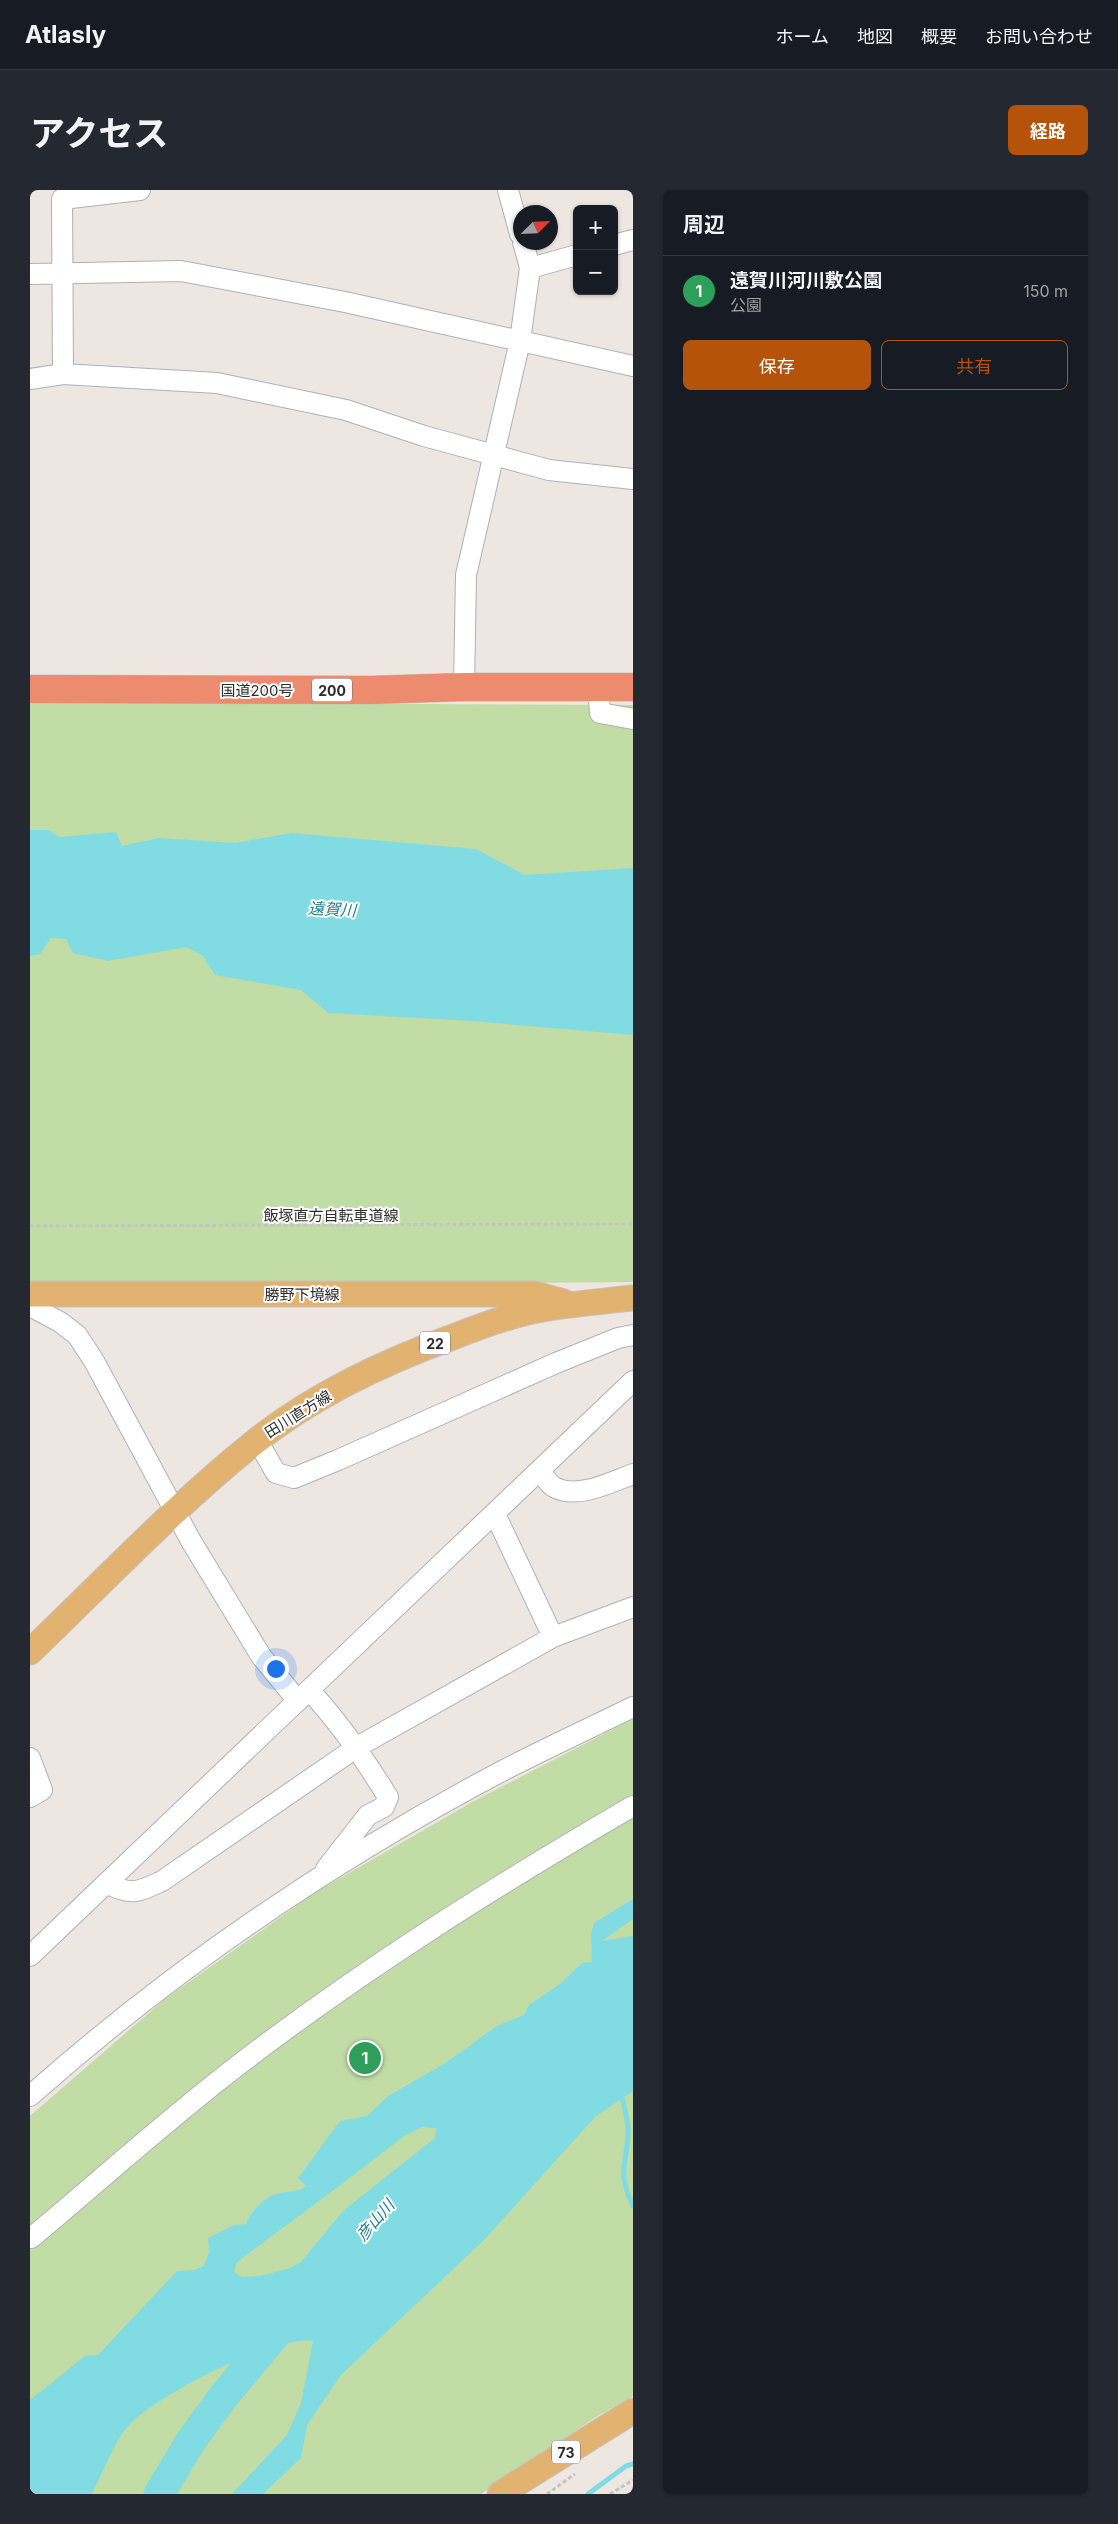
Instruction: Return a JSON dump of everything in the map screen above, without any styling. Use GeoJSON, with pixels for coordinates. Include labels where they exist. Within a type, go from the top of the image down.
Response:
{"type":"FeatureCollection","features":[{"type":"Feature","properties":{"kind":"highway","name":"国道200号"},"geometry":{"type":"LineString","coordinates":[[30,689],[370,690],[464,687],[633,687]]}},
{"type":"Feature","properties":{"kind":"main road","name":"勝野下境線"},"geometry":{"type":"LineString","coordinates":[[30,1294],[535,1294],[572,1304]]}},
{"type":"Feature","properties":{"kind":"main road","name":"田川直方線"},"geometry":{"type":"LineString","coordinates":[[30,1652],[177,1511],[257,1440],[302,1409],[409,1353],[482,1326],[530,1312],[572,1304],[633,1298]]}},
{"type":"Feature","properties":{"kind":"main road","name":"73"},"geometry":{"type":"LineString","coordinates":[[500,2494],[633,2411]]}},
{"type":"Feature","properties":{"kind":"street"},"geometry":{"type":"LineString","coordinates":[[63,374],[62,199],[140,190]]}},
{"type":"Feature","properties":{"kind":"street"},"geometry":{"type":"LineString","coordinates":[[508,190],[513,208]]}},
{"type":"Feature","properties":{"kind":"street"},"geometry":{"type":"LineString","coordinates":[[618,244],[633,240]]}},
{"type":"Feature","properties":{"kind":"street"},"geometry":{"type":"LineString","coordinates":[[464,687],[466,575],[520,341],[530,268],[525,250]]}},
{"type":"Feature","properties":{"kind":"street"},"geometry":{"type":"LineString","coordinates":[[530,268],[573,256]]}},
{"type":"Feature","properties":{"kind":"street"},"geometry":{"type":"LineString","coordinates":[[30,274],[181,271],[345,302],[633,366]]}},
{"type":"Feature","properties":{"kind":"street"},"geometry":{"type":"LineString","coordinates":[[30,379],[63,374],[217,383],[346,410],[549,470],[633,479]]}},
{"type":"Feature","properties":{"kind":"street"},"geometry":{"type":"LineString","coordinates":[[598,687],[600,713],[633,720]]}},
{"type":"Feature","properties":{"kind":"street"},"geometry":{"type":"LineString","coordinates":[[30,1306],[60,1322],[77,1335],[94,1361],[177,1511],[191,1542],[261,1656],[303,1696],[336,1719],[357,1747],[388,1797],[384,1807],[368,1815],[318,1880]]}},
{"type":"Feature","properties":{"kind":"street"},"geometry":{"type":"LineString","coordinates":[[257,1440],[276,1473],[294,1478],[556,1363],[618,1338],[633,1335]]}},
{"type":"Feature","properties":{"kind":"street"},"geometry":{"type":"LineString","coordinates":[[30,1956],[108,1884],[633,1381]]}},
{"type":"Feature","properties":{"kind":"street"},"geometry":{"type":"LineString","coordinates":[[540,1471],[554,1488],[568,1491],[591,1489],[633,1474]]}},
{"type":"Feature","properties":{"kind":"street"},"geometry":{"type":"LineString","coordinates":[[495,1514],[554,1637]]}},
{"type":"Feature","properties":{"kind":"street"},"geometry":{"type":"LineString","coordinates":[[108,1884],[121,1891],[132,1893],[162,1881],[357,1747],[554,1637],[633,1607]]}},
{"type":"Feature","properties":{"kind":"street"},"geometry":{"type":"LineString","coordinates":[[30,2096],[128,2014],[229,1939],[318,1880],[411,1822],[504,1770],[633,1707]]}},
{"type":"Feature","properties":{"kind":"street"},"geometry":{"type":"LineString","coordinates":[[30,1758],[42,1790],[30,1797]]}},
{"type":"Feature","properties":{"kind":"street"},"geometry":{"type":"LineString","coordinates":[[31,2238],[244,2060],[360,1977],[509,1878],[633,1806]]}},
{"type":"Feature","properties":{"kind":"path","name":"飯塚直方自転車道線"},"geometry":{"type":"LineString","coordinates":[[30,1226],[633,1224]]}},
{"type":"Feature","properties":{"kind":"path"},"geometry":{"type":"LineString","coordinates":[[610,2494],[633,2480]]}},
{"type":"Feature","properties":{"kind":"green space"},"geometry":{"type":"Polygon","coordinates":[[[30,702],[633,705],[633,1282],[30,1287],[30,702]]]}},
{"type":"Feature","properties":{"kind":"green space"},"geometry":{"type":"Polygon","coordinates":[[[633,1719],[633,2396],[596,2417],[481,2494],[30,2494],[30,2116],[165,1999],[316,1892],[474,1801],[633,1719]]]}},
{"type":"Feature","properties":{"kind":"water","name":"遠賀川"},"geometry":{"type":"Polygon","coordinates":[[[30,830],[48,830],[60,837],[116,832],[122,846],[159,838],[236,843],[291,833],[476,849],[525,875],[633,868],[633,1035],[472,1021],[328,1013],[301,990],[215,975],[203,956],[186,947],[108,961],[73,953],[66,939],[51,938],[40,954],[30,956],[30,830]]]}},
{"type":"Feature","properties":{"kind":"water"},"geometry":{"type":"Polygon","coordinates":[[[633,1899],[633,1919],[602,1941],[633,1936],[633,2091],[595,2117],[486,2238],[341,2375],[307,2425],[301,2458],[263,2494],[232,2494],[287,2435],[301,2403],[313,2341],[294,2342],[271,2347],[244,2357],[188,2384],[163,2399],[143,2413],[124,2431],[92,2494],[30,2494],[30,2400],[85,2356],[98,2355],[177,2271],[194,2270],[204,2266],[209,2252],[208,2238],[234,2225],[246,2224],[262,2202],[271,2196],[299,2190],[306,2186],[298,2178],[340,2121],[367,2116],[388,2096],[444,2064],[497,2026],[524,2015],[529,2005],[560,1984],[582,1963],[592,1962],[591,1934],[594,1923],[633,1899]],[[422,2127],[404,2136],[237,2262],[234,2272],[242,2277],[260,2276],[287,2269],[300,2263],[344,2210],[435,2138],[436,2128],[422,2127]]]}},
{"type":"Feature","properties":{"kind":"waterway"},"geometry":{"type":"LineString","coordinates":[[621,2092],[628,2127],[624,2174],[633,2206]]}},
{"type":"Feature","properties":{"kind":"waterway","name":"彦山川"},"geometry":{"type":"LineString","coordinates":[[159,2494],[191,2441],[223,2397],[287,2320]]}},
{"type":"Feature","properties":{"kind":"waterway"},"geometry":{"type":"LineString","coordinates":[[588,2494],[626,2466],[633,2464]]}},
{"type":"Feature","properties":{"kind":"place","name":"遠賀川河川敷公園"},"geometry":{"type":"Point","coordinates":[365,2058]}}]}
